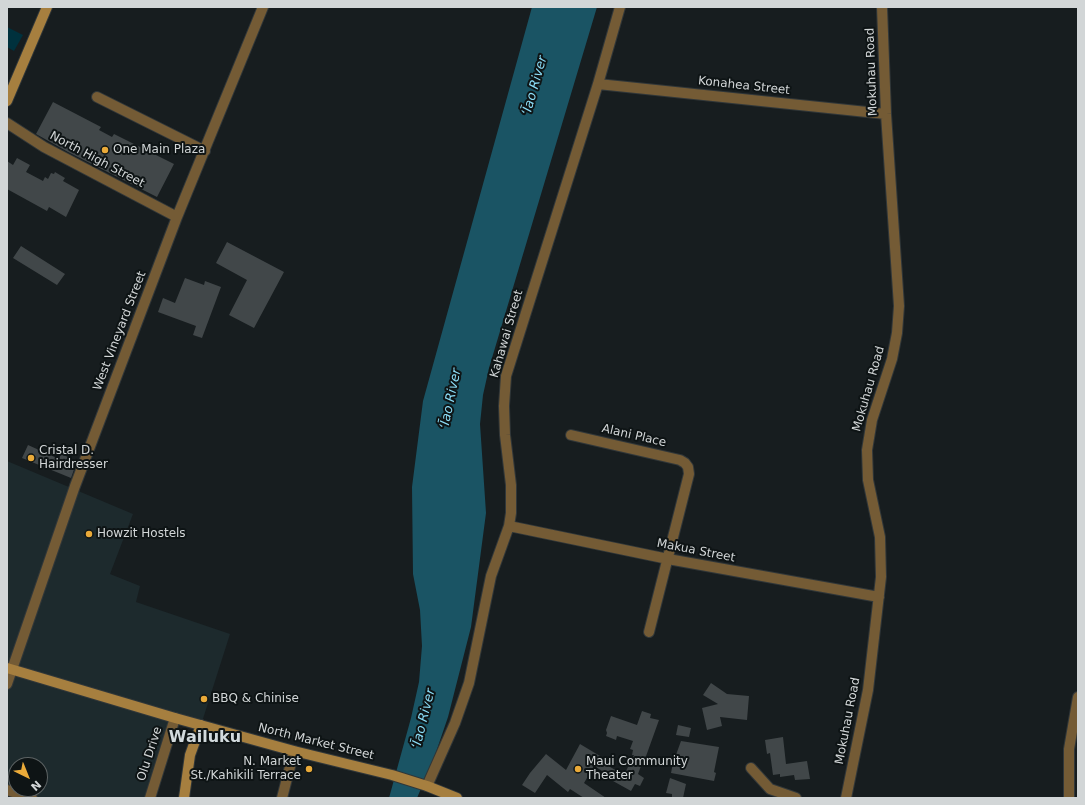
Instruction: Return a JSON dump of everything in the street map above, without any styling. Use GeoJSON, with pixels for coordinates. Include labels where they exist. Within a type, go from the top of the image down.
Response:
{"type":"FeatureCollection","features":[{"type":"Feature","properties":{"kind":"street"},"geometry":{"type":"LineString","coordinates":[[7,101],[47,7]]}},
{"type":"Feature","properties":{"kind":"street","name":"West Vineyard Street"},"geometry":{"type":"LineString","coordinates":[[7,684],[10,669],[75,486],[177,217],[263,7]]}},
{"type":"Feature","properties":{"kind":"street","name":"Kahawai Street"},"geometry":{"type":"LineString","coordinates":[[427,786],[455,723],[469,683],[491,576],[509,526],[511,513],[511,485],[504,428],[506,376],[598,84],[620,7]]}},
{"type":"Feature","properties":{"kind":"street","name":"Mokuhau Road"},"geometry":{"type":"LineString","coordinates":[[846,798],[868,690],[879,598],[882,557],[880,537],[868,480],[867,450],[872,420],[892,359],[900,306],[886,114],[882,7]]}},
{"type":"Feature","properties":{"kind":"street","name":"Konahea Street"},"geometry":{"type":"LineString","coordinates":[[598,84],[886,114]]}},
{"type":"Feature","properties":{"kind":"street"},"geometry":{"type":"LineString","coordinates":[[97,97],[205,151]]}},
{"type":"Feature","properties":{"kind":"street","name":"North High Street"},"geometry":{"type":"LineString","coordinates":[[7,123],[44,147],[177,217]]}},
{"type":"Feature","properties":{"kind":"street","name":"Alani Place"},"geometry":{"type":"LineString","coordinates":[[571,435],[685,462],[688,466],[689,473],[668,559]]}},
{"type":"Feature","properties":{"kind":"street","name":"Makua Street"},"geometry":{"type":"LineString","coordinates":[[509,526],[668,559],[879,598]]}},
{"type":"Feature","properties":{"kind":"street"},"geometry":{"type":"LineString","coordinates":[[649,632],[668,559]]}},
{"type":"Feature","properties":{"kind":"street","name":"North Market Street"},"geometry":{"type":"LineString","coordinates":[[10,669],[175,718],[427,786],[457,798]]}},
{"type":"Feature","properties":{"kind":"street"},"geometry":{"type":"LineString","coordinates":[[1069,798],[1069,749],[1078,697]]}},
{"type":"Feature","properties":{"kind":"street","name":"Olu Drive"},"geometry":{"type":"LineString","coordinates":[[150,798],[175,718]]}},
{"type":"Feature","properties":{"kind":"street"},"geometry":{"type":"LineString","coordinates":[[184,798],[190,756],[201,725]]}},
{"type":"Feature","properties":{"kind":"street"},"geometry":{"type":"LineString","coordinates":[[282,798],[294,751]]}},
{"type":"Feature","properties":{"kind":"street"},"geometry":{"type":"LineString","coordinates":[[750,768],[770,789],[796,798]]}},
{"type":"Feature","properties":{"kind":"street"},"geometry":{"type":"LineString","coordinates":[[7,790],[32,798]]}},
{"type":"Feature","properties":{"kind":"shaded area"},"geometry":{"type":"Polygon","coordinates":[[[7,27],[23,35],[14,51],[7,47],[7,27]]]}},
{"type":"Feature","properties":{"kind":"shaded area"},"geometry":{"type":"Polygon","coordinates":[[[7,461],[133,514],[110,574],[140,586],[136,602],[230,634],[201,725],[175,719],[150,798],[29,797],[48,797],[48,757],[8,757],[8,790],[7,461]]]}},
{"type":"Feature","properties":{"kind":"water","name":"ʻĪao River"},"geometry":{"type":"Polygon","coordinates":[[[532,7],[597,7],[489,368],[483,395],[480,424],[486,513],[471,627],[448,717],[434,758],[417,798],[389,798],[411,718],[419,682],[422,646],[420,610],[413,574],[412,487],[423,401],[532,7]]]}},
{"type":"Feature","properties":{"kind":"building","name":"One Main Plaza"},"geometry":{"type":"Polygon","coordinates":[[[53,102],[101,127],[99,130],[112,137],[114,134],[174,164],[157,197],[36,134],[53,102]]]}},
{"type":"Feature","properties":{"kind":"building"},"geometry":{"type":"Polygon","coordinates":[[[17,158],[30,165],[26,172],[43,181],[45,177],[48,179],[51,173],[54,174],[55,172],[65,178],[63,181],[79,190],[66,217],[49,207],[47,211],[7,189],[7,161],[13,165],[17,158]]]}},
{"type":"Feature","properties":{"kind":"building"},"geometry":{"type":"Polygon","coordinates":[[[227,242],[284,272],[254,328],[229,315],[247,280],[216,263],[227,242]]]}},
{"type":"Feature","properties":{"kind":"building"},"geometry":{"type":"Polygon","coordinates":[[[21,246],[65,274],[57,285],[13,258],[21,246]]]}},
{"type":"Feature","properties":{"kind":"building"},"geometry":{"type":"Polygon","coordinates":[[[185,278],[204,285],[205,281],[221,287],[202,338],[193,335],[196,326],[158,312],[163,298],[175,303],[185,278]]]}},
{"type":"Feature","properties":{"kind":"building"},"geometry":{"type":"Polygon","coordinates":[[[28,445],[59,459],[61,454],[77,461],[71,478],[22,458],[28,445]]]}},
{"type":"Feature","properties":{"kind":"building"},"geometry":{"type":"Polygon","coordinates":[[[711,683],[727,694],[749,696],[747,720],[720,717],[722,726],[707,730],[702,708],[718,704],[703,695],[711,683]]]}},
{"type":"Feature","properties":{"kind":"building"},"geometry":{"type":"Polygon","coordinates":[[[642,711],[651,714],[650,718],[659,720],[638,774],[644,778],[640,786],[635,784],[631,791],[613,781],[614,778],[594,766],[584,783],[606,798],[584,798],[570,789],[568,792],[547,775],[535,793],[522,785],[546,754],[566,770],[580,744],[600,756],[598,760],[624,775],[634,755],[632,755],[633,750],[630,749],[633,741],[617,736],[616,740],[606,736],[606,730],[611,716],[637,725],[642,711]]]}},
{"type":"Feature","properties":{"kind":"building"},"geometry":{"type":"Polygon","coordinates":[[[678,725],[691,728],[689,737],[676,735],[678,725]]]}},
{"type":"Feature","properties":{"kind":"building"},"geometry":{"type":"Polygon","coordinates":[[[783,737],[786,764],[807,761],[810,779],[795,780],[794,775],[780,777],[780,774],[773,775],[770,753],[767,754],[765,740],[783,737]]]}},
{"type":"Feature","properties":{"kind":"building"},"geometry":{"type":"Polygon","coordinates":[[[681,741],[719,747],[714,772],[716,773],[714,781],[671,773],[681,741]]]}},
{"type":"Feature","properties":{"kind":"building"},"geometry":{"type":"Polygon","coordinates":[[[670,778],[686,784],[683,798],[672,798],[672,794],[666,793],[670,778]]]}},
{"type":"Feature","properties":{"kind":"place","name":"One Main Plaza"},"geometry":{"type":"Point","coordinates":[105,150]}},
{"type":"Feature","properties":{"kind":"place","name":"Cristal D. Hairdresser"},"geometry":{"type":"Point","coordinates":[31,458]}},
{"type":"Feature","properties":{"kind":"place","name":"Howzit Hostels"},"geometry":{"type":"Point","coordinates":[89,534]}},
{"type":"Feature","properties":{"kind":"place","name":"BBQ & Chinise"},"geometry":{"type":"Point","coordinates":[204,699]}},
{"type":"Feature","properties":{"kind":"place","name":"N. Market St./Kahikili Terrace"},"geometry":{"type":"Point","coordinates":[309,769]}},
{"type":"Feature","properties":{"kind":"place","name":"Maui Community Theater"},"geometry":{"type":"Point","coordinates":[578,769]}},
{"type":"Feature","properties":{"kind":"district","name":"Wailuku"},"geometry":{"type":"Point","coordinates":[205,738]}}]}
